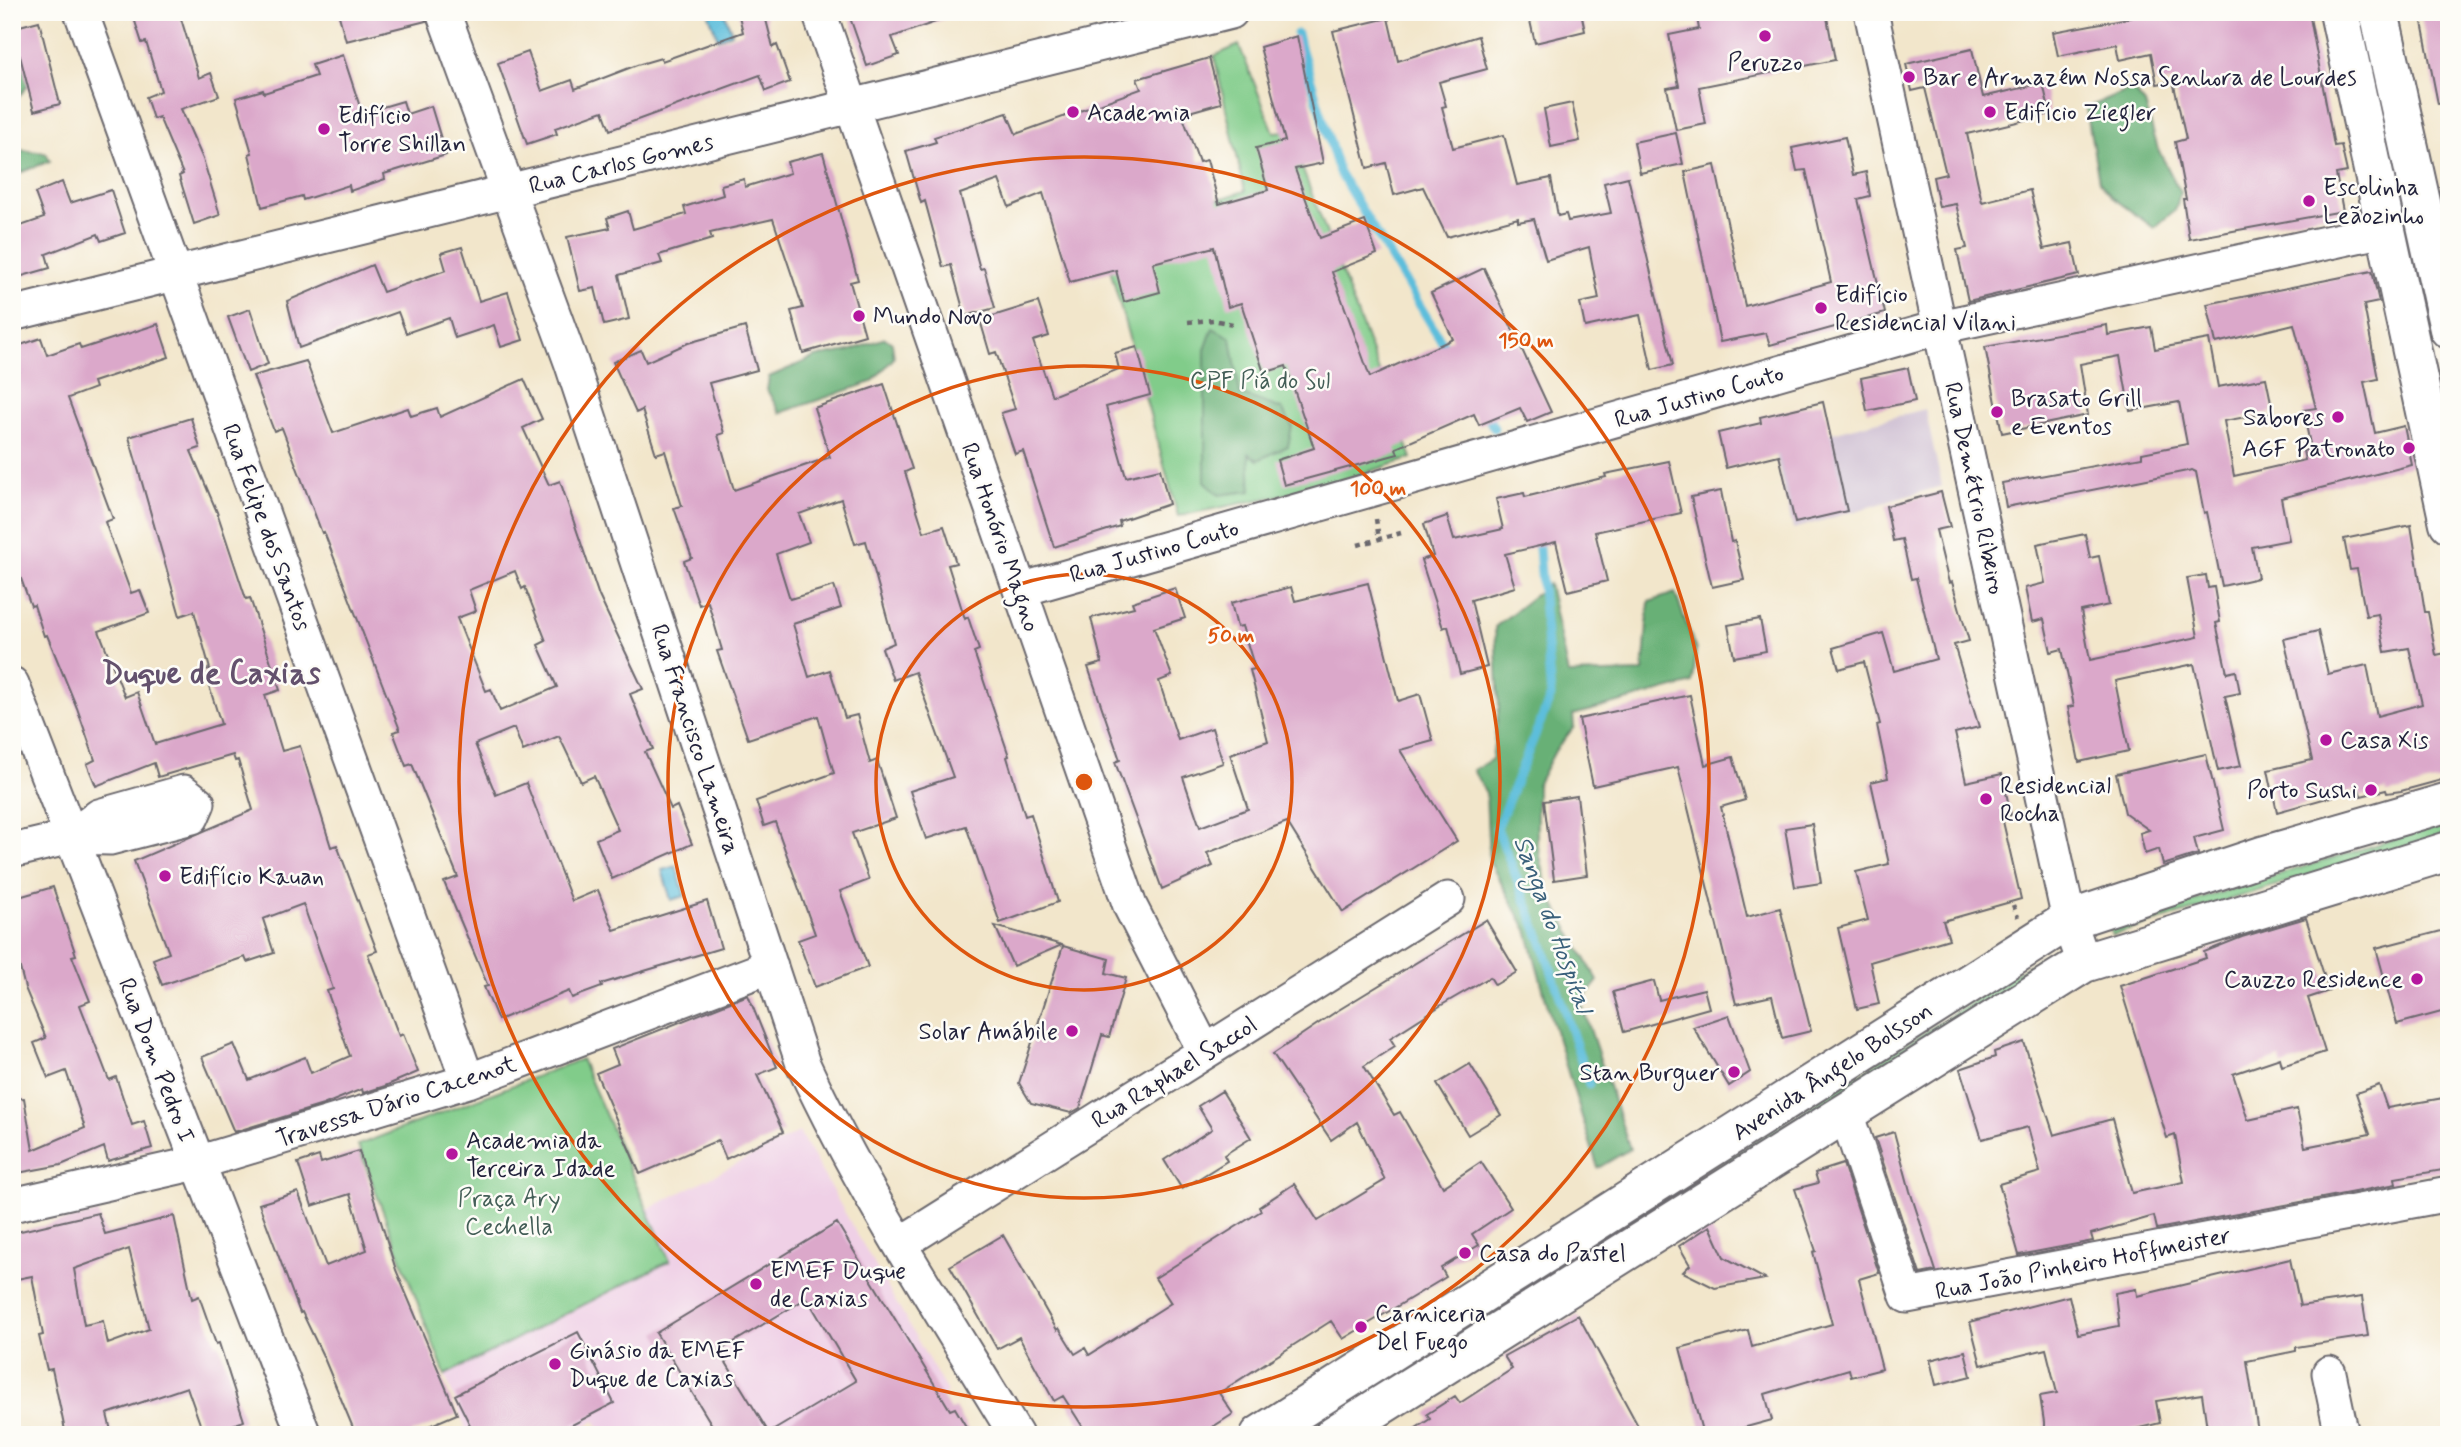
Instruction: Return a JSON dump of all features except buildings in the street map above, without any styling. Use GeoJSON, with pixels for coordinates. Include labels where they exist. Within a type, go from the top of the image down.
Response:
{"type":"FeatureCollection","features":[{"type":"Feature","properties":{"kind":"main road"},"geometry":{"type":"LineString","coordinates":[[2339,12],[2449,523]]}},
{"type":"Feature","properties":{"kind":"main road"},"geometry":{"type":"LineString","coordinates":[[2379,12],[2437,217],[2449,329]]}},
{"type":"Feature","properties":{"kind":"main road","name":"Avenida Ângelo Bolsson"},"geometry":{"type":"LineString","coordinates":[[1260,1435],[2069,920],[2262,856],[2449,802]]}},
{"type":"Feature","properties":{"kind":"main road","name":"Avenida Ângelo Bolsson"},"geometry":{"type":"LineString","coordinates":[[1334,1435],[2084,963],[2449,851]]}},
{"type":"Feature","properties":{"kind":"street","name":"Rua Felipe dos Santos"},"geometry":{"type":"LineString","coordinates":[[80,12],[468,1081]]}},
{"type":"Feature","properties":{"kind":"street","name":"Rua Francisco Lameira"},"geometry":{"type":"LineString","coordinates":[[443,12],[571,362],[803,1064],[828,1119],[1016,1435]]}},
{"type":"Feature","properties":{"kind":"street","name":"Rua Honório Magno"},"geometry":{"type":"LineString","coordinates":[[819,12],[1130,906],[1205,1052]]}},
{"type":"Feature","properties":{"kind":"street","name":"Rua Carlos Gomes"},"geometry":{"type":"LineString","coordinates":[[12,314],[1231,12]]}},
{"type":"Feature","properties":{"kind":"street","name":"Rua Demétrio Ribeiro"},"geometry":{"type":"LineString","coordinates":[[1871,12],[2069,920],[2084,963]]}},
{"type":"Feature","properties":{"kind":"street","name":"Rua Justino Couto"},"geometry":{"type":"LineString","coordinates":[[1020,590],[1940,327],[2385,230]]}},
{"type":"Feature","properties":{"kind":"street","name":"Rua Dom Pedro I"},"geometry":{"type":"LineString","coordinates":[[12,684],[304,1435]]}},
{"type":"Feature","properties":{"kind":"street"},"geometry":{"type":"LineString","coordinates":[[12,851],[71,837]]}},
{"type":"Feature","properties":{"kind":"street","name":"Rua Raphael Saccol"},"geometry":{"type":"LineString","coordinates":[[900,1244],[1448,899]]}},
{"type":"Feature","properties":{"kind":"street","name":"Travessa Dário Cacenot"},"geometry":{"type":"LineString","coordinates":[[12,1205],[197,1163],[468,1081],[771,966]]}},
{"type":"Feature","properties":{"kind":"street","name":"Rua João Pinheiro Hoffmeister"},"geometry":{"type":"LineString","coordinates":[[1846,1112],[1907,1296],[2449,1194]]}},
{"type":"Feature","properties":{"kind":"street"},"geometry":{"type":"LineString","coordinates":[[2329,1373],[2342,1435]]}},
{"type":"Feature","properties":{"kind":"path"},"geometry":{"type":"LineString","coordinates":[[1188,322],[1213,320],[1233,324]]}},
{"type":"Feature","properties":{"kind":"path"},"geometry":{"type":"LineString","coordinates":[[1376,519],[1379,539]]}},
{"type":"Feature","properties":{"kind":"path"},"geometry":{"type":"LineString","coordinates":[[1358,545],[1401,533]]}},
{"type":"Feature","properties":{"kind":"shaded area"},"geometry":{"type":"Polygon","coordinates":[[[1925,409],[1942,486],[1793,529],[1774,448],[1925,409]]]}},
{"type":"Feature","properties":{"kind":"shaded area","name":"EMEF Duque de Caxias"},"geometry":{"type":"Polygon","coordinates":[[[799,1132],[947,1392],[879,1435],[605,1435],[595,1421],[565,1435],[468,1435],[445,1375],[670,1261],[646,1210],[799,1132]]]}},
{"type":"Feature","properties":{"kind":"green space","name":"CPF Piá do Sul"},"geometry":{"type":"Polygon","coordinates":[[[1239,45],[1274,132],[1288,131],[1412,458],[1317,488],[1178,516],[1101,236],[1245,191],[1214,56],[1239,45]]]}},
{"type":"Feature","properties":{"kind":"green space"},"geometry":{"type":"Polygon","coordinates":[[[33,62],[33,79],[12,105],[12,66],[33,62]]]}},
{"type":"Feature","properties":{"kind":"green space"},"geometry":{"type":"Polygon","coordinates":[[[2132,89],[2145,104],[2158,149],[2180,192],[2176,209],[2154,228],[2112,197],[2099,181],[2086,108],[2132,89]]]}},
{"type":"Feature","properties":{"kind":"green space"},"geometry":{"type":"Polygon","coordinates":[[[12,149],[46,153],[50,161],[12,176],[12,149]]]}},
{"type":"Feature","properties":{"kind":"green space"},"geometry":{"type":"Polygon","coordinates":[[[1213,328],[1231,338],[1240,394],[1282,409],[1292,426],[1288,446],[1258,460],[1249,454],[1251,491],[1219,495],[1205,481],[1205,350],[1213,328]]]}},
{"type":"Feature","properties":{"kind":"green space"},"geometry":{"type":"Polygon","coordinates":[[[885,338],[892,343],[894,358],[872,382],[780,413],[767,390],[769,377],[815,357],[849,351],[885,338]]]}},
{"type":"Feature","properties":{"kind":"green space"},"geometry":{"type":"Polygon","coordinates":[[[1549,584],[1568,674],[1643,672],[1649,602],[1675,593],[1696,650],[1693,683],[1573,715],[1574,727],[1555,751],[1537,785],[1537,842],[1548,893],[1598,981],[1581,1002],[1630,1149],[1598,1168],[1551,1018],[1527,930],[1489,861],[1486,793],[1473,770],[1492,759],[1499,707],[1495,627],[1549,584]]]}},
{"type":"Feature","properties":{"kind":"green space"},"geometry":{"type":"Polygon","coordinates":[[[2449,822],[2449,833],[2112,935],[2109,927],[2449,822]]]}},
{"type":"Feature","properties":{"kind":"green space"},"geometry":{"type":"Polygon","coordinates":[[[2055,948],[2060,950],[2061,957],[2013,984],[1615,1235],[1611,1234],[2055,948]]]}},
{"type":"Feature","properties":{"kind":"green space","name":"Praça Ary Cechella"},"geometry":{"type":"Polygon","coordinates":[[[581,1059],[670,1261],[445,1375],[358,1145],[581,1059]]]}},
{"type":"Feature","properties":{"kind":"water"},"geometry":{"type":"Polygon","coordinates":[[[708,12],[724,12],[732,33],[718,39],[708,12]]]}},
{"type":"Feature","properties":{"kind":"water"},"geometry":{"type":"Polygon","coordinates":[[[676,866],[685,896],[671,900],[662,870],[676,866]]]}},
{"type":"Feature","properties":{"kind":"waterway","name":"Sanga do Hospital"},"geometry":{"type":"LineString","coordinates":[[1297,34],[1339,172],[1448,352]]}},
{"type":"Feature","properties":{"kind":"waterway","name":"Sanga do Hospital"},"geometry":{"type":"LineString","coordinates":[[1484,411],[1494,428]]}},
{"type":"Feature","properties":{"kind":"waterway","name":"Sanga do Hospital"},"geometry":{"type":"LineString","coordinates":[[1538,536],[1551,696],[1497,828],[1543,945],[1589,1084]]}},
{"type":"Feature","properties":{"kind":"place","name":"Peruzzo"},"geometry":{"type":"Point","coordinates":[1765,36]}},
{"type":"Feature","properties":{"kind":"place","name":"Bar e Armazém Nossa Senhora de Lourdes"},"geometry":{"type":"Point","coordinates":[1909,77]}},
{"type":"Feature","properties":{"kind":"place","name":"Academia"},"geometry":{"type":"Point","coordinates":[1073,112]}},
{"type":"Feature","properties":{"kind":"place","name":"Edifício Ziegler"},"geometry":{"type":"Point","coordinates":[1990,112]}},
{"type":"Feature","properties":{"kind":"place","name":"Edifício Torre Shillan"},"geometry":{"type":"Point","coordinates":[324,129]}},
{"type":"Feature","properties":{"kind":"place","name":"Escolinha Leãozinho"},"geometry":{"type":"Point","coordinates":[2309,201]}},
{"type":"Feature","properties":{"kind":"place","name":"Edifício Residencial Vilani"},"geometry":{"type":"Point","coordinates":[1821,308]}},
{"type":"Feature","properties":{"kind":"place","name":"Mundo Novo"},"geometry":{"type":"Point","coordinates":[859,316]}},
{"type":"Feature","properties":{"kind":"place","name":"Brasato Grill e Eventos"},"geometry":{"type":"Point","coordinates":[1997,412]}},
{"type":"Feature","properties":{"kind":"place","name":"Sabores"},"geometry":{"type":"Point","coordinates":[2338,417]}},
{"type":"Feature","properties":{"kind":"place","name":"AGF Patronato"},"geometry":{"type":"Point","coordinates":[2409,448]}},
{"type":"Feature","properties":{"kind":"place","name":"Casa Xis"},"geometry":{"type":"Point","coordinates":[2326,740]}},
{"type":"Feature","properties":{"kind":"place","name":"Porto Sushi"},"geometry":{"type":"Point","coordinates":[2371,790]}},
{"type":"Feature","properties":{"kind":"place","name":"Residencial Rocha"},"geometry":{"type":"Point","coordinates":[1986,799]}},
{"type":"Feature","properties":{"kind":"place","name":"Edifício Kauan"},"geometry":{"type":"Point","coordinates":[165,876]}},
{"type":"Feature","properties":{"kind":"place","name":"Cauzzo Residence"},"geometry":{"type":"Point","coordinates":[2417,979]}},
{"type":"Feature","properties":{"kind":"place","name":"Solar Amábile"},"geometry":{"type":"Point","coordinates":[1072,1031]}},
{"type":"Feature","properties":{"kind":"place","name":"Stan Burguer"},"geometry":{"type":"Point","coordinates":[1734,1072]}},
{"type":"Feature","properties":{"kind":"place","name":"Academia da Terceira Idade"},"geometry":{"type":"Point","coordinates":[452,1154]}},
{"type":"Feature","properties":{"kind":"place","name":"Casa do Pastel"},"geometry":{"type":"Point","coordinates":[1465,1253]}},
{"type":"Feature","properties":{"kind":"place","name":"EMEF Duque de Caxias"},"geometry":{"type":"Point","coordinates":[756,1284]}},
{"type":"Feature","properties":{"kind":"place","name":"Carniceria Del Fuego"},"geometry":{"type":"Point","coordinates":[1361,1327]}},
{"type":"Feature","properties":{"kind":"place","name":"Ginásio da EMEF Duque de Caxias"},"geometry":{"type":"Point","coordinates":[555,1364]}},
{"type":"Feature","properties":{"kind":"district","name":"Duque de Caxias"},"geometry":{"type":"Point","coordinates":[211,672]}}]}
